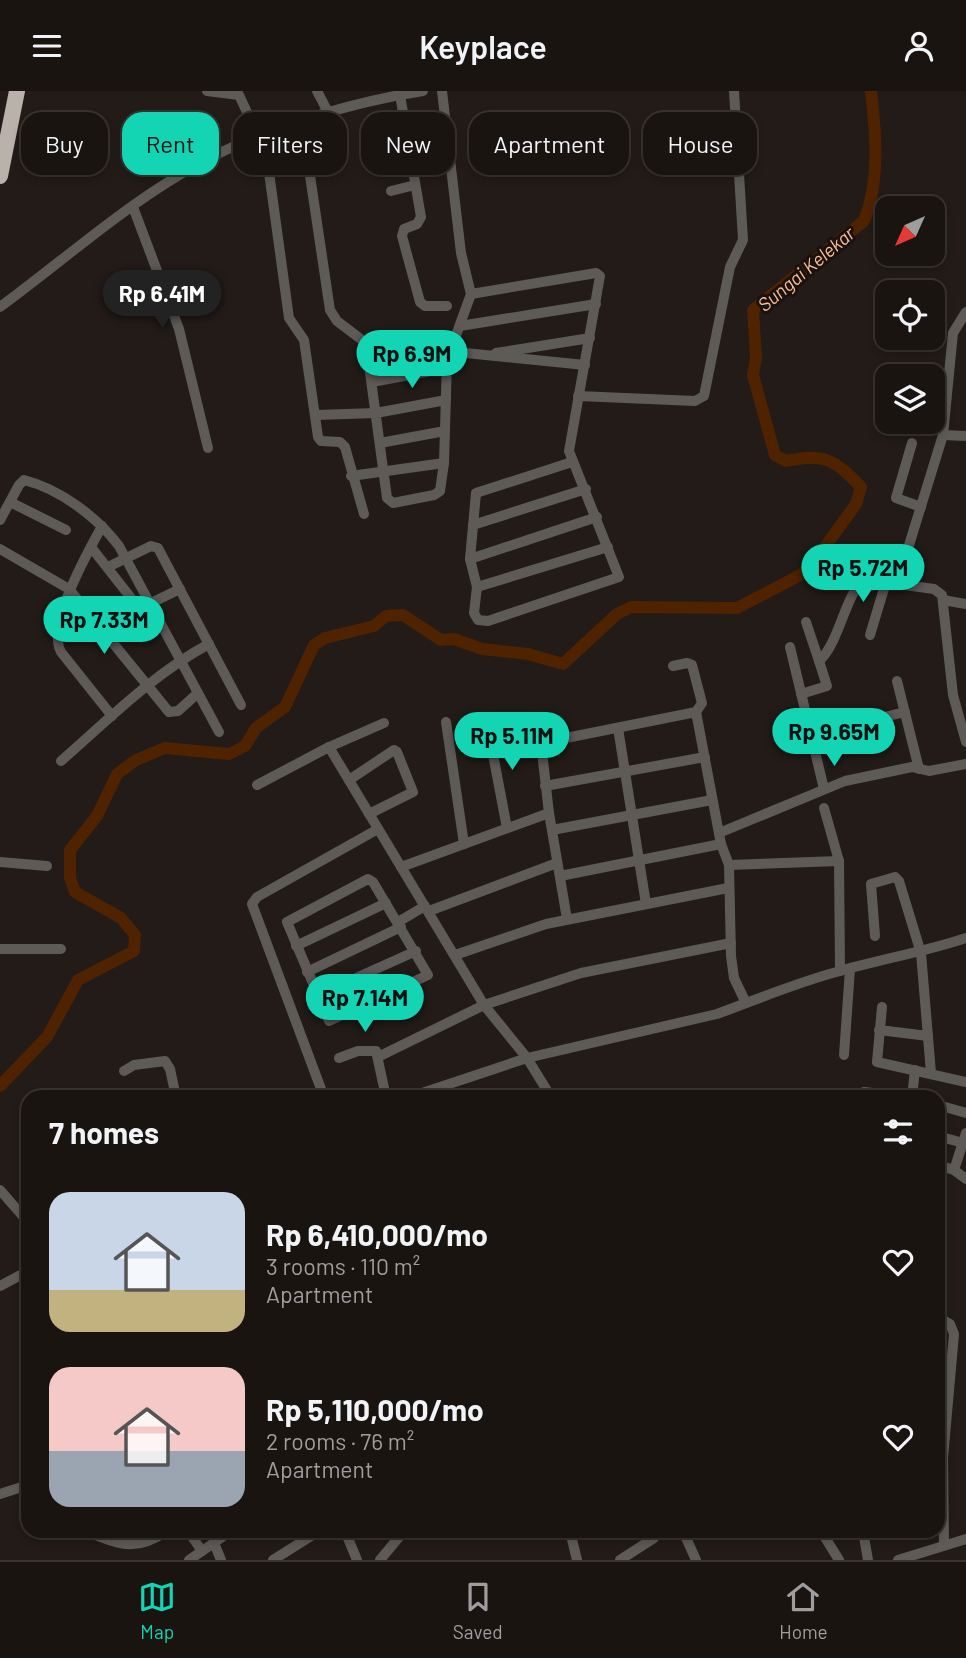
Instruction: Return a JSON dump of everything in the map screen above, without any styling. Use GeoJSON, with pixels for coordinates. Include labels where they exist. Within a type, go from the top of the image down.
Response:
{"type":"FeatureCollection","features":[{"type":"Feature","properties":{"kind":"highway"},"geometry":{"type":"LineString","coordinates":[[0,131],[9,91]]}},
{"type":"Feature","properties":{"kind":"highway"},"geometry":{"type":"LineString","coordinates":[[1,165],[18,91]]}},
{"type":"Feature","properties":{"kind":"street"},"geometry":{"type":"LineString","coordinates":[[207,91],[239,95],[248,112]]}},
{"type":"Feature","properties":{"kind":"street"},"geometry":{"type":"LineString","coordinates":[[317,91],[328,112],[362,97],[423,91]]}},
{"type":"Feature","properties":{"kind":"street"},"geometry":{"type":"LineString","coordinates":[[366,343],[387,498],[397,503],[439,493],[444,463],[449,351],[471,295],[461,253],[442,91]]}},
{"type":"Feature","properties":{"kind":"street"},"geometry":{"type":"LineString","coordinates":[[579,396],[695,401],[704,396],[730,267],[743,240],[734,91]]}},
{"type":"Feature","properties":{"kind":"street"},"geometry":{"type":"LineString","coordinates":[[400,95],[420,221],[404,229],[402,236],[420,302],[425,306],[447,306]]}},
{"type":"Feature","properties":{"kind":"street"},"geometry":{"type":"LineString","coordinates":[[0,307],[133,207],[200,163],[233,149]]}},
{"type":"Feature","properties":{"kind":"street"},"geometry":{"type":"LineString","coordinates":[[267,175],[289,319],[304,340],[319,439],[344,445],[364,514]]}},
{"type":"Feature","properties":{"kind":"street"},"geometry":{"type":"LineString","coordinates":[[310,175],[330,310],[337,321],[366,343],[585,365]]}},
{"type":"Feature","properties":{"kind":"street"},"geometry":{"type":"LineString","coordinates":[[391,191],[415,185]]}},
{"type":"Feature","properties":{"kind":"street"},"geometry":{"type":"LineString","coordinates":[[133,207],[187,356],[208,448]]}},
{"type":"Feature","properties":{"kind":"street"},"geometry":{"type":"LineString","coordinates":[[471,295],[596,273],[601,277],[569,445],[572,463],[586,489],[619,577],[488,621],[478,620],[474,613],[477,587],[470,559],[475,497],[480,491],[572,463]]}},
{"type":"Feature","properties":{"kind":"street"},"geometry":{"type":"LineString","coordinates":[[460,326],[596,305]]}},
{"type":"Feature","properties":{"kind":"street"},"geometry":{"type":"LineString","coordinates":[[870,635],[921,507],[943,435],[953,334],[966,312]]}},
{"type":"Feature","properties":{"kind":"street"},"geometry":{"type":"LineString","coordinates":[[478,355],[590,338]]}},
{"type":"Feature","properties":{"kind":"street"},"geometry":{"type":"LineString","coordinates":[[372,382],[447,368]]}},
{"type":"Feature","properties":{"kind":"street"},"geometry":{"type":"LineString","coordinates":[[316,415],[376,413],[446,400]]}},
{"type":"Feature","properties":{"kind":"street"},"geometry":{"type":"LineString","coordinates":[[380,443],[445,431]]}},
{"type":"Feature","properties":{"kind":"street"},"geometry":{"type":"LineString","coordinates":[[943,435],[966,436]]}},
{"type":"Feature","properties":{"kind":"street"},"geometry":{"type":"LineString","coordinates":[[896,498],[912,443]]}},
{"type":"Feature","properties":{"kind":"street"},"geometry":{"type":"LineString","coordinates":[[351,476],[444,463]]}},
{"type":"Feature","properties":{"kind":"street"},"geometry":{"type":"LineString","coordinates":[[0,520],[19,485],[28,481],[77,506],[102,526],[125,558],[219,732]]}},
{"type":"Feature","properties":{"kind":"street"},"geometry":{"type":"LineString","coordinates":[[472,526],[586,489]]}},
{"type":"Feature","properties":{"kind":"street"},"geometry":{"type":"LineString","coordinates":[[885,494],[921,507]]}},
{"type":"Feature","properties":{"kind":"street"},"geometry":{"type":"LineString","coordinates":[[9,502],[66,530]]}},
{"type":"Feature","properties":{"kind":"street"},"geometry":{"type":"LineString","coordinates":[[470,559],[597,517]]}},
{"type":"Feature","properties":{"kind":"street"},"geometry":{"type":"LineString","coordinates":[[102,526],[69,589],[59,648],[112,716]]}},
{"type":"Feature","properties":{"kind":"street"},"geometry":{"type":"LineString","coordinates":[[108,567],[156,546],[241,705]]}},
{"type":"Feature","properties":{"kind":"street"},"geometry":{"type":"LineString","coordinates":[[90,547],[144,614],[160,626]]}},
{"type":"Feature","properties":{"kind":"street"},"geometry":{"type":"LineString","coordinates":[[477,587],[608,547]]}},
{"type":"Feature","properties":{"kind":"street"},"geometry":{"type":"LineString","coordinates":[[0,549],[69,589],[171,713],[198,693]]}},
{"type":"Feature","properties":{"kind":"street"},"geometry":{"type":"LineString","coordinates":[[819,661],[832,648],[848,603],[860,585],[891,583],[934,589],[943,600],[953,695],[966,742]]}},
{"type":"Feature","properties":{"kind":"street"},"geometry":{"type":"LineString","coordinates":[[149,604],[180,589]]}},
{"type":"Feature","properties":{"kind":"street"},"geometry":{"type":"LineString","coordinates":[[943,600],[966,604]]}},
{"type":"Feature","properties":{"kind":"street"},"geometry":{"type":"LineString","coordinates":[[801,694],[827,686],[806,622]]}},
{"type":"Feature","properties":{"kind":"street"},"geometry":{"type":"LineString","coordinates":[[61,761],[146,685],[179,660],[209,644]]}},
{"type":"Feature","properties":{"kind":"street"},"geometry":{"type":"LineString","coordinates":[[790,647],[824,789]]}},
{"type":"Feature","properties":{"kind":"street"},"geometry":{"type":"LineString","coordinates":[[567,919],[540,748],[543,742],[696,712],[702,703],[692,665],[687,663],[673,666]]}},
{"type":"Feature","properties":{"kind":"street"},"geometry":{"type":"LineString","coordinates":[[897,681],[919,769]]}},
{"type":"Feature","properties":{"kind":"street"},"geometry":{"type":"LineString","coordinates":[[696,712],[720,838],[729,866],[733,973],[745,1001]]}},
{"type":"Feature","properties":{"kind":"street"},"geometry":{"type":"LineString","coordinates":[[811,735],[905,712]]}},
{"type":"Feature","properties":{"kind":"street"},"geometry":{"type":"LineString","coordinates":[[446,722],[464,844]]}},
{"type":"Feature","properties":{"kind":"street"},"geometry":{"type":"LineString","coordinates":[[257,785],[329,747],[384,723]]}},
{"type":"Feature","properties":{"kind":"street"},"geometry":{"type":"LineString","coordinates":[[486,723],[507,828]]}},
{"type":"Feature","properties":{"kind":"street"},"geometry":{"type":"LineString","coordinates":[[618,728],[646,904]]}},
{"type":"Feature","properties":{"kind":"street"},"geometry":{"type":"LineString","coordinates":[[329,747],[484,1005],[527,1058],[547,1090]]}},
{"type":"Feature","properties":{"kind":"street"},"geometry":{"type":"LineString","coordinates":[[349,780],[394,750],[397,752],[413,792],[369,814]]}},
{"type":"Feature","properties":{"kind":"street"},"geometry":{"type":"LineString","coordinates":[[545,786],[705,757]]}},
{"type":"Feature","properties":{"kind":"street"},"geometry":{"type":"LineString","coordinates":[[560,876],[640,860],[720,838],[824,789],[858,778],[912,767],[929,771],[966,764]]}},
{"type":"Feature","properties":{"kind":"street"},"geometry":{"type":"LineString","coordinates":[[552,830],[712,800]]}},
{"type":"Feature","properties":{"kind":"street"},"geometry":{"type":"LineString","coordinates":[[824,808],[839,861],[845,970],[844,1055]]}},
{"type":"Feature","properties":{"kind":"street"},"geometry":{"type":"LineString","coordinates":[[401,867],[549,813]]}},
{"type":"Feature","properties":{"kind":"street"},"geometry":{"type":"LineString","coordinates":[[321,1090],[252,904],[257,897],[378,829]]}},
{"type":"Feature","properties":{"kind":"street"},"geometry":{"type":"LineString","coordinates":[[729,866],[839,861]]}},
{"type":"Feature","properties":{"kind":"street"},"geometry":{"type":"LineString","coordinates":[[0,862],[47,866]]}},
{"type":"Feature","properties":{"kind":"street"},"geometry":{"type":"LineString","coordinates":[[307,972],[400,925],[427,908],[557,863]]}},
{"type":"Feature","properties":{"kind":"street"},"geometry":{"type":"LineString","coordinates":[[875,936],[871,884],[895,877],[899,881],[921,953],[931,1073]]}},
{"type":"Feature","properties":{"kind":"street"},"geometry":{"type":"LineString","coordinates":[[364,880],[373,882],[400,925],[428,971],[426,977],[333,1020],[325,1017],[287,925],[289,918],[364,880]]}},
{"type":"Feature","properties":{"kind":"street"},"geometry":{"type":"LineString","coordinates":[[455,954],[567,919],[728,888]]}},
{"type":"Feature","properties":{"kind":"street"},"geometry":{"type":"LineString","coordinates":[[296,946],[386,902]]}},
{"type":"Feature","properties":{"kind":"street"},"geometry":{"type":"LineString","coordinates":[[431,1090],[527,1058],[704,1017],[745,1001],[845,970],[921,953],[966,938]]}},
{"type":"Feature","properties":{"kind":"street"},"geometry":{"type":"LineString","coordinates":[[380,1056],[484,1005],[592,970],[731,943]]}},
{"type":"Feature","properties":{"kind":"street"},"geometry":{"type":"LineString","coordinates":[[0,949],[61,949]]}},
{"type":"Feature","properties":{"kind":"street"},"geometry":{"type":"LineString","coordinates":[[316,996],[416,951]]}},
{"type":"Feature","properties":{"kind":"street"},"geometry":{"type":"LineString","coordinates":[[881,1007],[877,1062],[966,1082]]}},
{"type":"Feature","properties":{"kind":"street"},"geometry":{"type":"LineString","coordinates":[[879,1030],[928,1036]]}},
{"type":"Feature","properties":{"kind":"street"},"geometry":{"type":"LineString","coordinates":[[339,1058],[362,1050],[375,1050],[380,1056],[385,1090]]}},
{"type":"Feature","properties":{"kind":"street"},"geometry":{"type":"LineString","coordinates":[[124,1071],[134,1065],[165,1061],[170,1069],[174,1090]]}},
{"type":"Feature","properties":{"kind":"street"},"geometry":{"type":"LineString","coordinates":[[912,1090],[915,1070]]}},
{"type":"Feature","properties":{"kind":"street"},"geometry":{"type":"LineString","coordinates":[[945,1107],[966,1112]]}},
{"type":"Feature","properties":{"kind":"street"},"geometry":{"type":"LineString","coordinates":[[945,1137],[964,1138],[954,1170]]}},
{"type":"Feature","properties":{"kind":"street"},"geometry":{"type":"LineString","coordinates":[[945,1167],[966,1179]]}},
{"type":"Feature","properties":{"kind":"street"},"geometry":{"type":"LineString","coordinates":[[0,1190],[21,1214]]}},
{"type":"Feature","properties":{"kind":"street"},"geometry":{"type":"LineString","coordinates":[[0,1286],[21,1275]]}},
{"type":"Feature","properties":{"kind":"street"},"geometry":{"type":"LineString","coordinates":[[945,1321],[950,1324],[954,1334],[945,1420]]}},
{"type":"Feature","properties":{"kind":"street"},"geometry":{"type":"LineString","coordinates":[[0,1494],[21,1487]]}},
{"type":"Feature","properties":{"kind":"street"},"geometry":{"type":"LineString","coordinates":[[104,1538],[117,1543],[146,1544],[156,1538]]}},
{"type":"Feature","properties":{"kind":"street"},"geometry":{"type":"LineString","coordinates":[[115,1538],[117,1543]]}},
{"type":"Feature","properties":{"kind":"street"},"geometry":{"type":"LineString","coordinates":[[144,1538],[146,1544]]}},
{"type":"Feature","properties":{"kind":"street"},"geometry":{"type":"LineString","coordinates":[[193,1538],[202,1551]]}},
{"type":"Feature","properties":{"kind":"street"},"geometry":{"type":"LineString","coordinates":[[189,1560],[221,1538]]}},
{"type":"Feature","properties":{"kind":"street"},"geometry":{"type":"LineString","coordinates":[[273,1560],[307,1538]]}},
{"type":"Feature","properties":{"kind":"street"},"geometry":{"type":"LineString","coordinates":[[348,1538],[358,1560]]}},
{"type":"Feature","properties":{"kind":"street"},"geometry":{"type":"LineString","coordinates":[[380,1560],[398,1538]]}},
{"type":"Feature","properties":{"kind":"street"},"geometry":{"type":"LineString","coordinates":[[575,1538],[577,1560]]}},
{"type":"Feature","properties":{"kind":"street"},"geometry":{"type":"LineString","coordinates":[[620,1560],[654,1538]]}},
{"type":"Feature","properties":{"kind":"street"},"geometry":{"type":"LineString","coordinates":[[687,1538],[695,1560]]}},
{"type":"Feature","properties":{"kind":"street"},"geometry":{"type":"LineString","coordinates":[[825,1538],[839,1560]]}},
{"type":"Feature","properties":{"kind":"street"},"geometry":{"type":"LineString","coordinates":[[864,1538],[868,1560]]}},
{"type":"Feature","properties":{"kind":"street"},"geometry":{"type":"LineString","coordinates":[[944,1538],[944,1545]]}},
{"type":"Feature","properties":{"kind":"street"},"geometry":{"type":"LineString","coordinates":[[898,1560],[966,1539]]}},
{"type":"Feature","properties":{"kind":"street"},"geometry":{"type":"LineString","coordinates":[[214,1543],[221,1560]]}},
{"type":"Feature","properties":{"kind":"waterway","name":"Sungai Kelekar"},"geometry":{"type":"LineString","coordinates":[[0,1086],[47,1037],[78,980],[134,951],[135,935],[121,918],[75,892],[70,878],[70,850],[97,816],[117,774],[136,760],[165,748],[229,754],[245,746],[256,728],[285,707],[314,645],[325,638],[374,626],[386,616],[403,615],[441,640],[454,639],[482,649],[528,654],[563,664],[617,614],[631,607],[737,608],[802,574],[856,504],[861,487],[843,470],[828,461],[819,458],[786,461],[775,455],[753,375],[756,358],[753,310],[864,221],[875,173],[871,91]]}}]}
